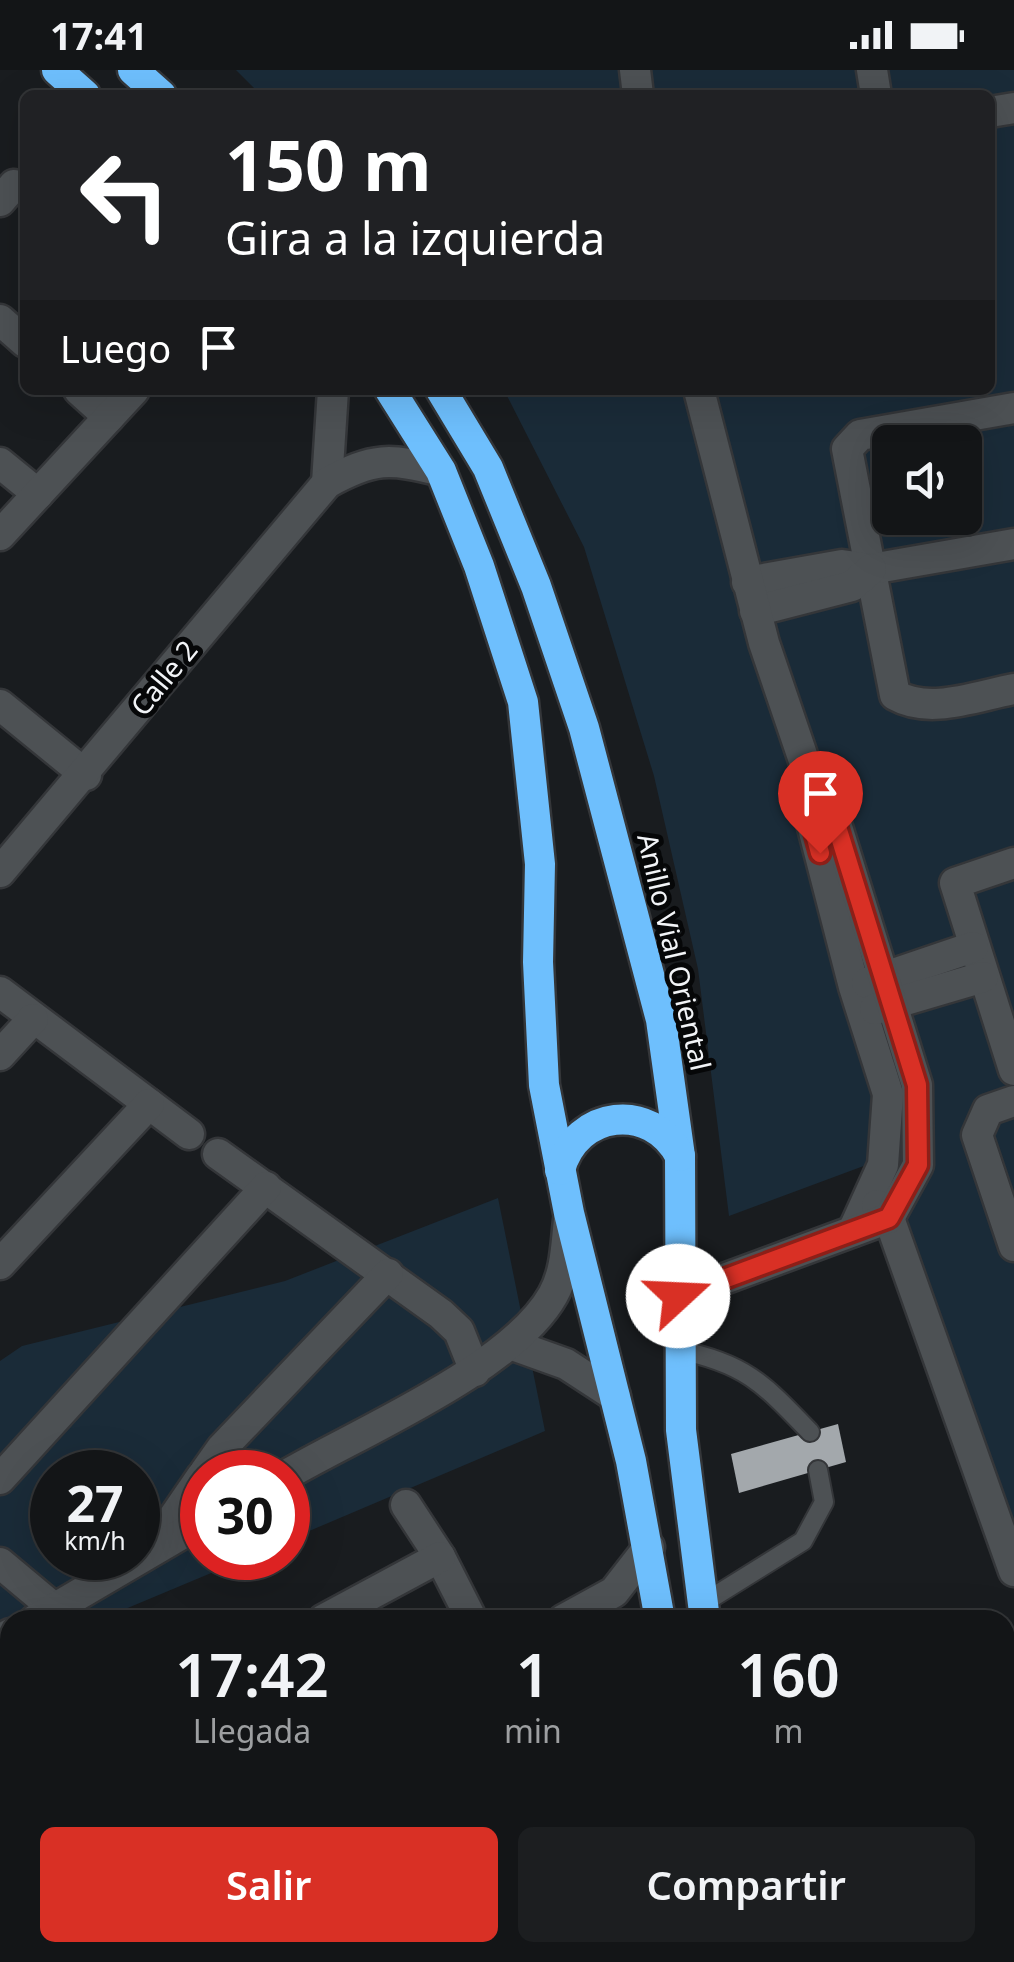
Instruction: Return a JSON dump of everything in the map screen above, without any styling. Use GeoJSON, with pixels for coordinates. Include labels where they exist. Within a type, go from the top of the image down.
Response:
{"type":"FeatureCollection","features":[{"type":"Feature","properties":{"kind":"highway"},"geometry":{"type":"LineString","coordinates":[[58,70],[80,90]]}},
{"type":"Feature","properties":{"kind":"highway"},"geometry":{"type":"LineString","coordinates":[[133,70],[155,90]]}},
{"type":"Feature","properties":{"kind":"highway"},"geometry":{"type":"LineString","coordinates":[[393,395],[441,471],[479,566],[523,702],[540,864],[538,962],[544,1085],[569,1212],[649,1547],[658,1610]]}},
{"type":"Feature","properties":{"kind":"highway","name":"Anillo Vial Oriental"},"geometry":{"type":"LineString","coordinates":[[444,395],[488,468],[536,586],[584,728],[661,1020],[680,1156],[678,1350],[688,1510],[704,1610]]}},
{"type":"Feature","properties":{"kind":"highway"},"geometry":{"type":"LineString","coordinates":[[560,1170],[575,1139],[593,1125],[616,1118],[649,1124],[668,1137],[680,1156]]}},
{"type":"Feature","properties":{"kind":"street"},"geometry":{"type":"LineString","coordinates":[[85,395],[109,416]]}},
{"type":"Feature","properties":{"kind":"street"},"geometry":{"type":"LineString","coordinates":[[0,535],[129,395]]}},
{"type":"Feature","properties":{"kind":"street"},"geometry":{"type":"LineString","coordinates":[[327,483],[333,395]]}},
{"type":"Feature","properties":{"kind":"street"},"geometry":{"type":"LineString","coordinates":[[678,1296],[854,1231],[918,1165],[917,1085],[872,995],[833,814],[816,796],[751,597],[699,395]]}},
{"type":"Feature","properties":{"kind":"street"},"geometry":{"type":"LineString","coordinates":[[1014,408],[860,435],[852,441],[848,458],[895,695],[910,703],[928,705],[1014,689]]}},
{"type":"Feature","properties":{"kind":"street","name":"Calle 2"},"geometry":{"type":"LineString","coordinates":[[0,872],[327,483],[365,462],[397,460],[441,471]]}},
{"type":"Feature","properties":{"kind":"street"},"geometry":{"type":"LineString","coordinates":[[0,463],[38,494]]}},
{"type":"Feature","properties":{"kind":"street"},"geometry":{"type":"LineString","coordinates":[[751,597],[842,565],[871,569],[1014,544]]}},
{"type":"Feature","properties":{"kind":"street"},"geometry":{"type":"LineString","coordinates":[[0,705],[86,774]]}},
{"type":"Feature","properties":{"kind":"street"},"geometry":{"type":"LineString","coordinates":[[1014,863],[955,883],[972,947],[1014,1070]]}},
{"type":"Feature","properties":{"kind":"street"},"geometry":{"type":"LineString","coordinates":[[872,995],[972,947]]}},
{"type":"Feature","properties":{"kind":"street"},"geometry":{"type":"LineString","coordinates":[[872,995],[984,977]]}},
{"type":"Feature","properties":{"kind":"street"},"geometry":{"type":"LineString","coordinates":[[0,992],[190,1134]]}},
{"type":"Feature","properties":{"kind":"street"},"geometry":{"type":"LineString","coordinates":[[0,1055],[34,1018]]}},
{"type":"Feature","properties":{"kind":"street"},"geometry":{"type":"LineString","coordinates":[[1014,1101],[988,1110],[977,1134],[1014,1246]]}},
{"type":"Feature","properties":{"kind":"street"},"geometry":{"type":"LineString","coordinates":[[0,1264],[149,1104]]}},
{"type":"Feature","properties":{"kind":"street"},"geometry":{"type":"LineString","coordinates":[[218,1154],[388,1274],[459,1331],[475,1372]]}},
{"type":"Feature","properties":{"kind":"street"},"geometry":{"type":"LineString","coordinates":[[0,1479],[266,1187]]}},
{"type":"Feature","properties":{"kind":"street"},"geometry":{"type":"LineString","coordinates":[[880,1208],[1014,1571]]}},
{"type":"Feature","properties":{"kind":"street"},"geometry":{"type":"LineString","coordinates":[[310,1462],[475,1372],[510,1344],[555,1293],[564,1266],[569,1212]]}},
{"type":"Feature","properties":{"kind":"street"},"geometry":{"type":"LineString","coordinates":[[221,1450],[388,1274]]}},
{"type":"Feature","properties":{"kind":"street"},"geometry":{"type":"LineString","coordinates":[[510,1344],[566,1364],[615,1396]]}},
{"type":"Feature","properties":{"kind":"street"},"geometry":{"type":"LineString","coordinates":[[406,1505],[440,1557],[467,1610]]}},
{"type":"Feature","properties":{"kind":"street"},"geometry":{"type":"LineString","coordinates":[[160,1537],[180,1508]]}},
{"type":"Feature","properties":{"kind":"street"},"geometry":{"type":"LineString","coordinates":[[587,1610],[614,1592],[649,1547]]}},
{"type":"Feature","properties":{"kind":"street"},"geometry":{"type":"LineString","coordinates":[[342,1610],[440,1557]]}},
{"type":"Feature","properties":{"kind":"street"},"geometry":{"type":"LineString","coordinates":[[0,1563],[41,1610]]}},
{"type":"Feature","properties":{"kind":"street"},"geometry":{"type":"LineString","coordinates":[[52,1610],[103,1580]]}},
{"type":"Feature","properties":{"kind":"lane"},"geometry":{"type":"LineString","coordinates":[[678,1350],[724,1359],[773,1393],[810,1432]]}},
{"type":"Feature","properties":{"kind":"lane"},"geometry":{"type":"LineString","coordinates":[[707,1610],[802,1541],[824,1502],[818,1470]]}},
{"type":"Feature","properties":{"kind":"shaded area"},"geometry":{"type":"Polygon","coordinates":[[[236,70],[1014,70],[1014,1547],[869,1164],[729,1216],[698,969],[654,776],[584,547],[507,395],[995,395],[995,90],[256,90],[236,70]]]}},
{"type":"Feature","properties":{"kind":"shaded area"},"geometry":{"type":"Polygon","coordinates":[[[498,1198],[545,1431],[310,1531],[310,1450],[180,1450],[180,1580],[194,1580],[123,1610],[0,1610],[0,1361],[22,1346],[285,1281],[498,1198]]]}},
{"type":"Feature","properties":{"kind":"building"},"geometry":{"type":"Polygon","coordinates":[[[838,1424],[846,1462],[739,1493],[731,1454],[838,1424]]]}},
{"type":"Feature","properties":{"kind":"route"},"geometry":{"type":"LineString","coordinates":[[678,1296],[889,1218],[918,1165],[917,1085],[833,814],[816,796],[811,820],[820,853]]}}]}
